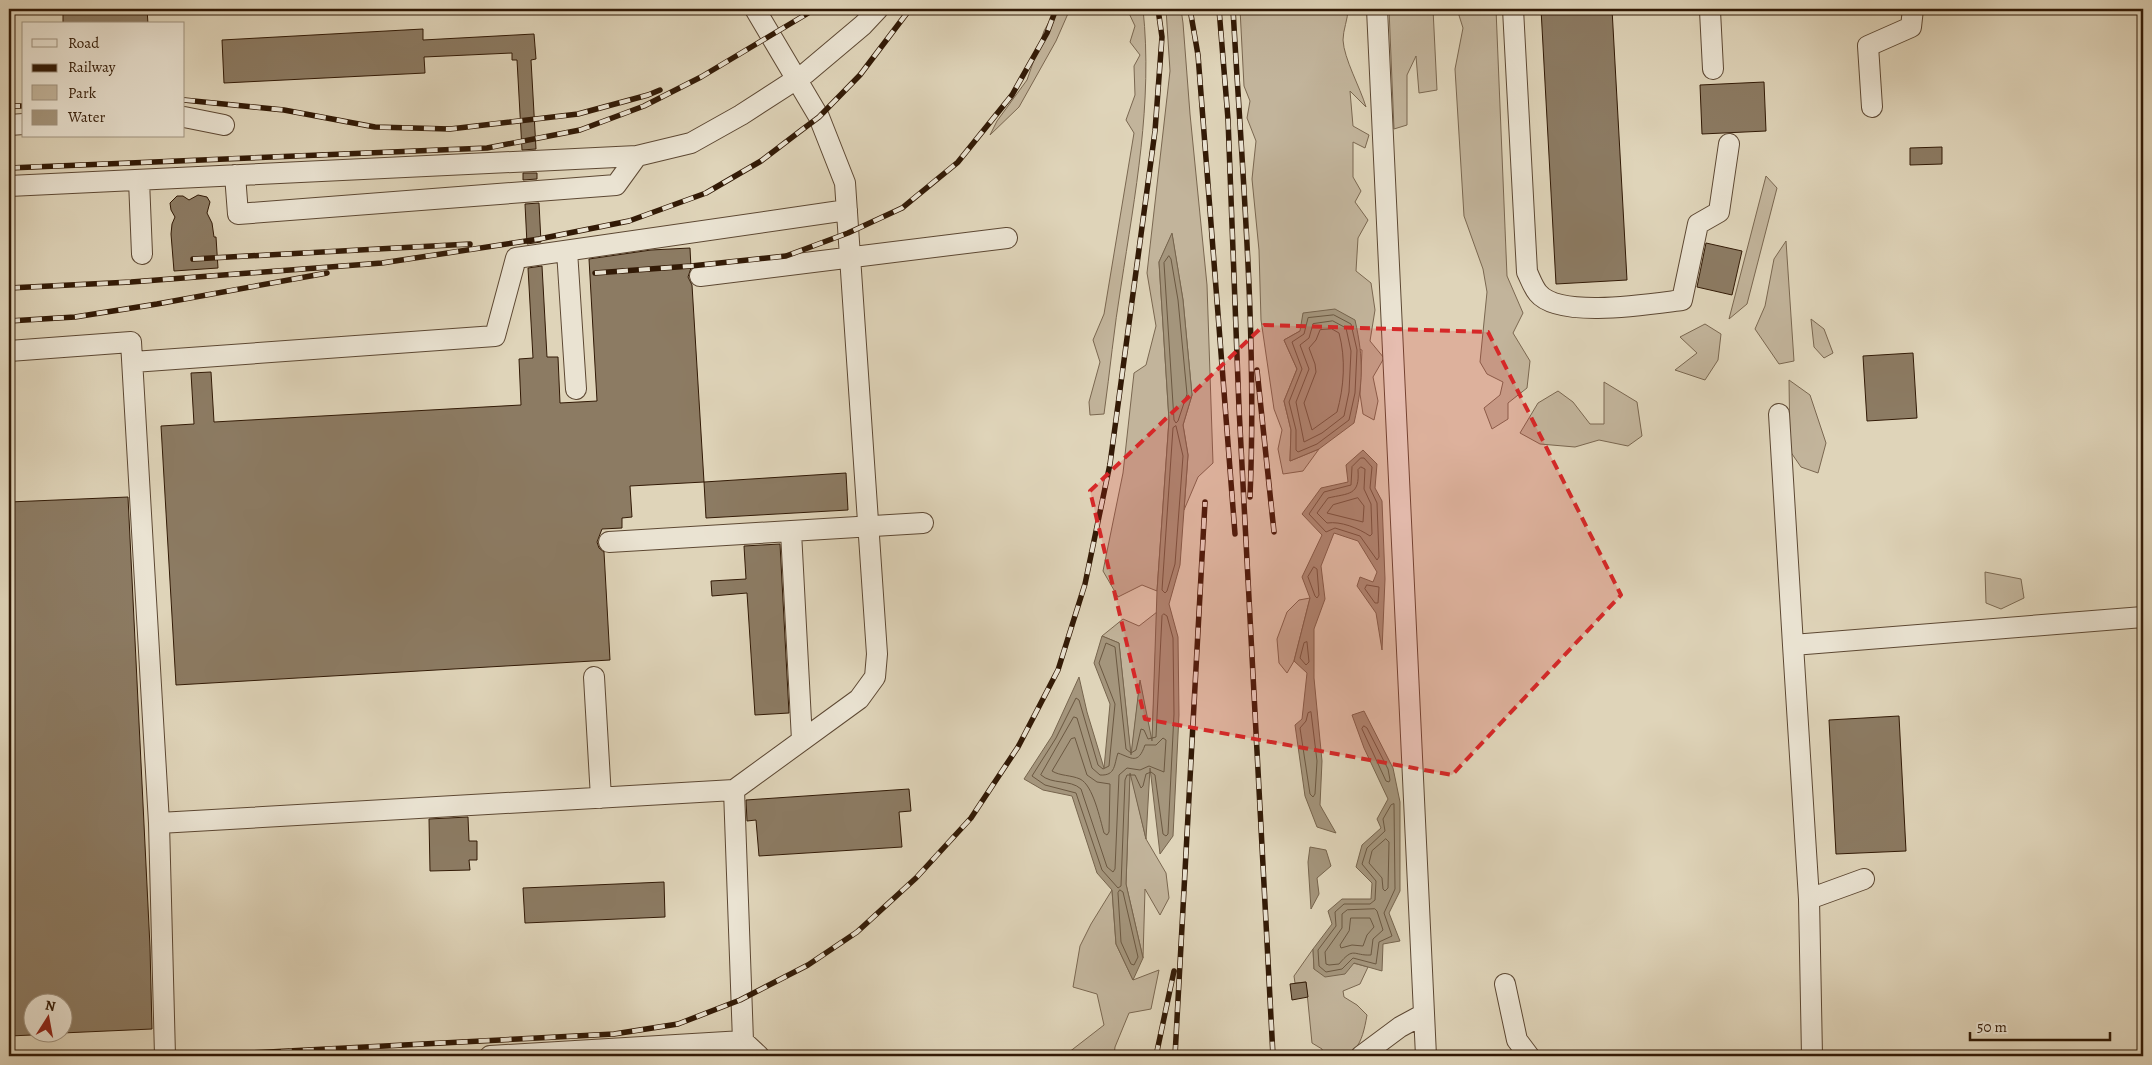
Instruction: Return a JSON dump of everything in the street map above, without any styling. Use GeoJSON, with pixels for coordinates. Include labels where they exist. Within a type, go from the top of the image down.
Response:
{"type":"FeatureCollection","features":[{"type":"Feature","properties":{"kind":"lane"},"geometry":{"type":"LineString","coordinates":[[159,823],[734,790],[859,699],[875,677],[877,654],[870,527],[844,183],[819,117],[754,9]]}},
{"type":"Feature","properties":{"kind":"lane"},"geometry":{"type":"LineString","coordinates":[[9,186],[638,156],[691,143],[741,114],[813,67],[863,25],[878,9]]}},
{"type":"Feature","properties":{"kind":"lane"},"geometry":{"type":"LineString","coordinates":[[1377,9],[1426,1056]]}},
{"type":"Feature","properties":{"kind":"lane"},"geometry":{"type":"LineString","coordinates":[[1513,9],[1527,272],[1538,294],[1562,306],[1624,307],[1682,300],[1698,224],[1719,212],[1729,144]]}},
{"type":"Feature","properties":{"kind":"lane"},"geometry":{"type":"LineString","coordinates":[[1711,9],[1713,69]]}},
{"type":"Feature","properties":{"kind":"lane"},"geometry":{"type":"LineString","coordinates":[[1872,107],[1868,46],[1911,26],[1912,9]]}},
{"type":"Feature","properties":{"kind":"lane"},"geometry":{"type":"LineString","coordinates":[[185,117],[224,125]]}},
{"type":"Feature","properties":{"kind":"lane"},"geometry":{"type":"LineString","coordinates":[[9,125],[22,124]]}},
{"type":"Feature","properties":{"kind":"lane"},"geometry":{"type":"LineString","coordinates":[[235,176],[238,214],[616,185],[638,156]]}},
{"type":"Feature","properties":{"kind":"lane"},"geometry":{"type":"LineString","coordinates":[[138,180],[142,254]]}},
{"type":"Feature","properties":{"kind":"lane"},"geometry":{"type":"LineString","coordinates":[[133,362],[495,336],[516,258],[847,210]]}},
{"type":"Feature","properties":{"kind":"lane"},"geometry":{"type":"LineString","coordinates":[[700,276],[1007,238]]}},
{"type":"Feature","properties":{"kind":"lane"},"geometry":{"type":"LineString","coordinates":[[567,250],[576,389]]}},
{"type":"Feature","properties":{"kind":"lane"},"geometry":{"type":"LineString","coordinates":[[9,351],[132,342],[159,823],[165,1056]]}},
{"type":"Feature","properties":{"kind":"lane"},"geometry":{"type":"LineString","coordinates":[[1779,414],[1809,899],[1812,1056]]}},
{"type":"Feature","properties":{"kind":"lane"},"geometry":{"type":"LineString","coordinates":[[609,542],[923,523]]}},
{"type":"Feature","properties":{"kind":"lane"},"geometry":{"type":"LineString","coordinates":[[791,532],[802,740]]}},
{"type":"Feature","properties":{"kind":"lane"},"geometry":{"type":"LineString","coordinates":[[1793,645],[2143,617]]}},
{"type":"Feature","properties":{"kind":"lane"},"geometry":{"type":"LineString","coordinates":[[594,677],[601,798]]}},
{"type":"Feature","properties":{"kind":"lane"},"geometry":{"type":"LineString","coordinates":[[734,790],[743,1041],[759,1056]]}},
{"type":"Feature","properties":{"kind":"lane"},"geometry":{"type":"LineString","coordinates":[[1809,899],[1864,879]]}},
{"type":"Feature","properties":{"kind":"lane"},"geometry":{"type":"LineString","coordinates":[[1505,984],[1517,1040],[1529,1056]]}},
{"type":"Feature","properties":{"kind":"lane"},"geometry":{"type":"LineString","coordinates":[[1361,1056],[1400,1027],[1424,1014]]}},
{"type":"Feature","properties":{"kind":"lane"},"geometry":{"type":"LineString","coordinates":[[490,1056],[655,1051],[743,1041]]}},
{"type":"Feature","properties":{"kind":"highlighted area"},"geometry":{"type":"Polygon","coordinates":[[[1264,325],[1488,332],[1621,595],[1452,775],[1145,719],[1090,491],[1264,325]]]}},
{"type":"Feature","properties":{"kind":"green space"},"geometry":{"type":"Polygon","coordinates":[[[1056,9],[1070,9],[1056,41],[1019,107],[990,135],[997,121],[1027,80],[1044,31],[1056,9]]]}},
{"type":"Feature","properties":{"kind":"green space"},"geometry":{"type":"Polygon","coordinates":[[[1127,9],[1143,9],[1146,79],[1141,148],[1104,414],[1090,415],[1089,402],[1100,362],[1093,340],[1104,314],[1134,133],[1126,120],[1135,95],[1134,66],[1140,55],[1130,42],[1135,26],[1127,9]]]}},
{"type":"Feature","properties":{"kind":"green space"},"geometry":{"type":"Polygon","coordinates":[[[1166,9],[1181,9],[1183,23],[1207,285],[1213,463],[1198,477],[1184,510],[1188,455],[1183,425],[1192,395],[1183,300],[1172,234],[1159,262],[1169,420],[1157,591],[1142,585],[1118,597],[1103,571],[1123,473],[1134,373],[1146,365],[1156,326],[1147,273],[1170,71],[1166,9]]]}},
{"type":"Feature","properties":{"kind":"green space"},"geometry":{"type":"Polygon","coordinates":[[[1240,9],[1348,9],[1343,36],[1344,48],[1366,107],[1350,91],[1353,126],[1369,135],[1365,148],[1353,142],[1353,177],[1361,191],[1355,202],[1368,220],[1358,238],[1356,271],[1371,283],[1375,310],[1370,341],[1384,358],[1373,377],[1378,401],[1374,420],[1363,414],[1360,394],[1362,350],[1300,331],[1284,340],[1297,369],[1284,401],[1291,430],[1290,461],[1319,449],[1303,471],[1283,474],[1278,449],[1282,430],[1274,409],[1261,320],[1259,250],[1252,179],[1256,141],[1247,118],[1250,101],[1244,86],[1240,9]]]}},
{"type":"Feature","properties":{"kind":"green space"},"geometry":{"type":"Polygon","coordinates":[[[1389,9],[1433,9],[1437,90],[1419,93],[1416,56],[1407,75],[1407,125],[1394,129],[1389,9]]]}},
{"type":"Feature","properties":{"kind":"green space"},"geometry":{"type":"Polygon","coordinates":[[[1457,9],[1496,9],[1507,276],[1523,313],[1513,333],[1530,361],[1527,388],[1508,403],[1508,419],[1492,429],[1484,408],[1500,395],[1503,382],[1487,374],[1480,362],[1487,292],[1483,269],[1464,216],[1455,69],[1463,28],[1457,9]]]}},
{"type":"Feature","properties":{"kind":"green space"},"geometry":{"type":"Polygon","coordinates":[[[1766,176],[1777,188],[1747,304],[1729,319],[1766,176]]]}},
{"type":"Feature","properties":{"kind":"green space"},"geometry":{"type":"Polygon","coordinates":[[[1786,241],[1794,361],[1779,364],[1755,329],[1765,306],[1774,259],[1786,241]]]}},
{"type":"Feature","properties":{"kind":"green space"},"geometry":{"type":"Polygon","coordinates":[[[1811,319],[1824,329],[1833,353],[1824,358],[1814,347],[1811,319]]]}},
{"type":"Feature","properties":{"kind":"green space"},"geometry":{"type":"Polygon","coordinates":[[[1705,324],[1721,334],[1718,360],[1705,380],[1675,370],[1697,353],[1680,337],[1705,324]]]}},
{"type":"Feature","properties":{"kind":"green space"},"geometry":{"type":"Polygon","coordinates":[[[1789,380],[1810,395],[1826,443],[1818,473],[1801,467],[1790,451],[1789,380]]]}},
{"type":"Feature","properties":{"kind":"green space"},"geometry":{"type":"Polygon","coordinates":[[[1604,382],[1637,402],[1642,436],[1628,446],[1599,440],[1575,447],[1540,444],[1520,433],[1538,403],[1558,391],[1573,402],[1590,424],[1604,424],[1604,382]]]}},
{"type":"Feature","properties":{"kind":"green space"},"geometry":{"type":"Polygon","coordinates":[[[1985,572],[2021,579],[2024,598],[2001,609],[1986,603],[1985,572]]]}},
{"type":"Feature","properties":{"kind":"green space"},"geometry":{"type":"Polygon","coordinates":[[[1310,598],[1294,661],[1287,673],[1279,663],[1277,639],[1287,612],[1299,600],[1310,598]]]}},
{"type":"Feature","properties":{"kind":"green space"},"geometry":{"type":"Polygon","coordinates":[[[1157,612],[1152,744],[1140,682],[1131,758],[1119,643],[1102,636],[1123,619],[1139,626],[1157,612]]]}},
{"type":"Feature","properties":{"kind":"green space"},"geometry":{"type":"Polygon","coordinates":[[[1130,770],[1146,839],[1166,873],[1169,898],[1160,915],[1145,889],[1143,958],[1126,884],[1130,770]]]}},
{"type":"Feature","properties":{"kind":"green space"},"geometry":{"type":"Polygon","coordinates":[[[1112,890],[1116,944],[1133,980],[1159,970],[1151,1009],[1129,1013],[1115,1047],[1114,1056],[1064,1056],[1104,1025],[1097,994],[1073,987],[1080,946],[1112,890]]]}},
{"type":"Feature","properties":{"kind":"green space"},"geometry":{"type":"Polygon","coordinates":[[[1313,949],[1314,969],[1353,963],[1368,967],[1360,984],[1343,991],[1344,997],[1357,1005],[1367,1015],[1360,1042],[1350,1053],[1343,1056],[1323,1056],[1322,1049],[1312,1043],[1306,982],[1295,983],[1294,976],[1313,949]]]}},
{"type":"Feature","properties":{"kind":"water"},"geometry":{"type":"Polygon","coordinates":[[[1172,233],[1183,300],[1192,395],[1183,425],[1188,455],[1180,565],[1169,604],[1178,637],[1179,715],[1173,836],[1160,854],[1150,768],[1146,839],[1130,773],[1126,884],[1143,958],[1133,980],[1116,944],[1112,890],[1097,873],[1072,796],[1043,790],[1024,779],[1052,736],[1079,677],[1087,712],[1104,768],[1110,704],[1094,663],[1102,636],[1119,643],[1131,755],[1140,680],[1152,741],[1157,591],[1169,420],[1159,262],[1172,233]]]}},
{"type":"Feature","properties":{"kind":"water"},"geometry":{"type":"Polygon","coordinates":[[[1335,309],[1355,320],[1358,334],[1361,384],[1354,423],[1319,449],[1290,461],[1291,430],[1284,401],[1297,369],[1284,340],[1300,331],[1303,313],[1335,309]]]}},
{"type":"Feature","properties":{"kind":"water"},"geometry":{"type":"Polygon","coordinates":[[[1363,450],[1377,464],[1375,488],[1382,501],[1385,579],[1382,650],[1376,613],[1357,586],[1360,577],[1373,582],[1377,572],[1358,541],[1334,533],[1321,566],[1325,599],[1314,629],[1314,678],[1322,761],[1320,805],[1336,833],[1317,827],[1305,796],[1295,725],[1302,719],[1307,673],[1294,661],[1310,598],[1302,577],[1322,535],[1302,514],[1321,488],[1348,482],[1346,465],[1363,450]]]}},
{"type":"Feature","properties":{"kind":"water"},"geometry":{"type":"Polygon","coordinates":[[[1364,711],[1393,768],[1400,802],[1400,891],[1389,913],[1400,941],[1383,944],[1382,971],[1354,963],[1345,974],[1325,977],[1314,969],[1313,949],[1332,924],[1328,911],[1342,899],[1371,899],[1372,883],[1356,867],[1362,845],[1381,828],[1377,819],[1388,799],[1364,748],[1352,715],[1364,711]]]}},
{"type":"Feature","properties":{"kind":"water"},"geometry":{"type":"Polygon","coordinates":[[[1310,847],[1326,850],[1331,866],[1317,878],[1319,894],[1311,909],[1308,862],[1310,847]]]}},
{"type":"Feature","properties":{"kind":"building"},"geometry":{"type":"Polygon","coordinates":[[[63,9],[147,9],[148,22],[63,22],[63,9]]]}},
{"type":"Feature","properties":{"kind":"building"},"geometry":{"type":"Polygon","coordinates":[[[1541,9],[1612,9],[1627,280],[1556,284],[1541,9]]]}},
{"type":"Feature","properties":{"kind":"building"},"geometry":{"type":"Polygon","coordinates":[[[423,29],[423,40],[534,34],[536,59],[531,60],[536,149],[522,150],[517,60],[512,60],[512,53],[424,57],[425,73],[224,83],[222,40],[423,29]]]}},
{"type":"Feature","properties":{"kind":"building"},"geometry":{"type":"Polygon","coordinates":[[[1764,82],[1766,131],[1702,134],[1700,85],[1764,82]]]}},
{"type":"Feature","properties":{"kind":"building"},"geometry":{"type":"Polygon","coordinates":[[[1942,147],[1942,164],[1910,165],[1910,148],[1942,147]]]}},
{"type":"Feature","properties":{"kind":"building"},"geometry":{"type":"Polygon","coordinates":[[[523,173],[537,173],[537,179],[523,180],[523,173]]]}},
{"type":"Feature","properties":{"kind":"building"},"geometry":{"type":"Polygon","coordinates":[[[198,195],[207,197],[210,202],[207,213],[212,223],[214,237],[216,237],[218,268],[174,271],[171,234],[175,217],[170,203],[177,196],[183,196],[189,200],[198,195]]]}},
{"type":"Feature","properties":{"kind":"building"},"geometry":{"type":"Polygon","coordinates":[[[539,203],[541,242],[527,244],[525,204],[539,203]]]}},
{"type":"Feature","properties":{"kind":"building"},"geometry":{"type":"Polygon","coordinates":[[[1706,243],[1742,251],[1732,295],[1697,287],[1706,243]]]}},
{"type":"Feature","properties":{"kind":"building"},"geometry":{"type":"Polygon","coordinates":[[[690,248],[691,268],[688,277],[692,285],[704,482],[630,486],[632,517],[622,518],[622,528],[602,529],[597,542],[599,548],[604,552],[610,660],[176,685],[161,426],[194,424],[191,373],[211,372],[214,422],[521,405],[519,359],[533,358],[528,268],[542,266],[547,357],[558,357],[560,403],[597,401],[589,259],[651,250],[690,248]]]}},
{"type":"Feature","properties":{"kind":"building"},"geometry":{"type":"Polygon","coordinates":[[[1913,353],[1917,418],[1867,421],[1863,356],[1913,353]]]}},
{"type":"Feature","properties":{"kind":"building"},"geometry":{"type":"Polygon","coordinates":[[[846,473],[848,510],[706,518],[704,482],[846,473]]]}},
{"type":"Feature","properties":{"kind":"building"},"geometry":{"type":"Polygon","coordinates":[[[128,497],[150,947],[152,1029],[72,1033],[72,992],[22,992],[22,1035],[9,1036],[9,502],[128,497]]]}},
{"type":"Feature","properties":{"kind":"building"},"geometry":{"type":"Polygon","coordinates":[[[780,544],[789,713],[755,715],[747,593],[712,596],[711,581],[746,579],[744,546],[780,544]]]}},
{"type":"Feature","properties":{"kind":"building"},"geometry":{"type":"Polygon","coordinates":[[[1899,716],[1906,851],[1836,854],[1829,720],[1899,716]]]}},
{"type":"Feature","properties":{"kind":"building"},"geometry":{"type":"Polygon","coordinates":[[[909,789],[911,811],[899,812],[902,847],[759,856],[756,820],[747,821],[746,800],[909,789]]]}},
{"type":"Feature","properties":{"kind":"building"},"geometry":{"type":"Polygon","coordinates":[[[468,817],[469,841],[477,841],[477,860],[469,860],[470,870],[430,871],[429,819],[468,817]]]}},
{"type":"Feature","properties":{"kind":"building"},"geometry":{"type":"Polygon","coordinates":[[[664,882],[665,917],[525,923],[523,888],[664,882]]]}},
{"type":"Feature","properties":{"kind":"building"},"geometry":{"type":"Polygon","coordinates":[[[1306,982],[1308,997],[1292,1000],[1290,984],[1306,982]]]}},
{"type":"Feature","properties":{"kind":"railway"},"geometry":{"type":"LineString","coordinates":[[9,168],[487,148],[580,130],[644,106],[701,77],[815,9]]}},
{"type":"Feature","properties":{"kind":"railway"},"geometry":{"type":"LineString","coordinates":[[9,288],[131,282],[382,263],[539,239],[629,221],[706,193],[761,161],[819,117],[860,75],[910,9]]}},
{"type":"Feature","properties":{"kind":"railway"},"geometry":{"type":"LineString","coordinates":[[595,273],[691,266],[786,256],[848,233],[902,208],[958,162],[1012,95],[1047,33],[1056,9]]}},
{"type":"Feature","properties":{"kind":"railway"},"geometry":{"type":"LineString","coordinates":[[193,1056],[614,1034],[678,1024],[740,1000],[808,965],[857,932],[916,878],[971,818],[1018,747],[1058,670],[1085,584],[1110,464],[1155,131],[1162,37],[1158,9]]}},
{"type":"Feature","properties":{"kind":"railway"},"geometry":{"type":"LineString","coordinates":[[1190,9],[1198,55],[1235,534]]}},
{"type":"Feature","properties":{"kind":"railway"},"geometry":{"type":"LineString","coordinates":[[1219,9],[1228,119],[1239,408],[1273,1056]]}},
{"type":"Feature","properties":{"kind":"railway"},"geometry":{"type":"LineString","coordinates":[[1233,9],[1248,253],[1252,375],[1250,497]]}},
{"type":"Feature","properties":{"kind":"railway"},"geometry":{"type":"LineString","coordinates":[[185,100],[284,110],[375,127],[450,129],[578,114],[660,90]]}},
{"type":"Feature","properties":{"kind":"railway"},"geometry":{"type":"LineString","coordinates":[[9,106],[22,106]]}},
{"type":"Feature","properties":{"kind":"railway"},"geometry":{"type":"LineString","coordinates":[[193,259],[470,244]]}},
{"type":"Feature","properties":{"kind":"railway"},"geometry":{"type":"LineString","coordinates":[[9,321],[75,317],[327,273]]}},
{"type":"Feature","properties":{"kind":"railway"},"geometry":{"type":"LineString","coordinates":[[1257,370],[1274,532]]}},
{"type":"Feature","properties":{"kind":"railway"},"geometry":{"type":"LineString","coordinates":[[1175,1056],[1205,502]]}},
{"type":"Feature","properties":{"kind":"railway"},"geometry":{"type":"LineString","coordinates":[[1156,1056],[1174,971]]}}]}
